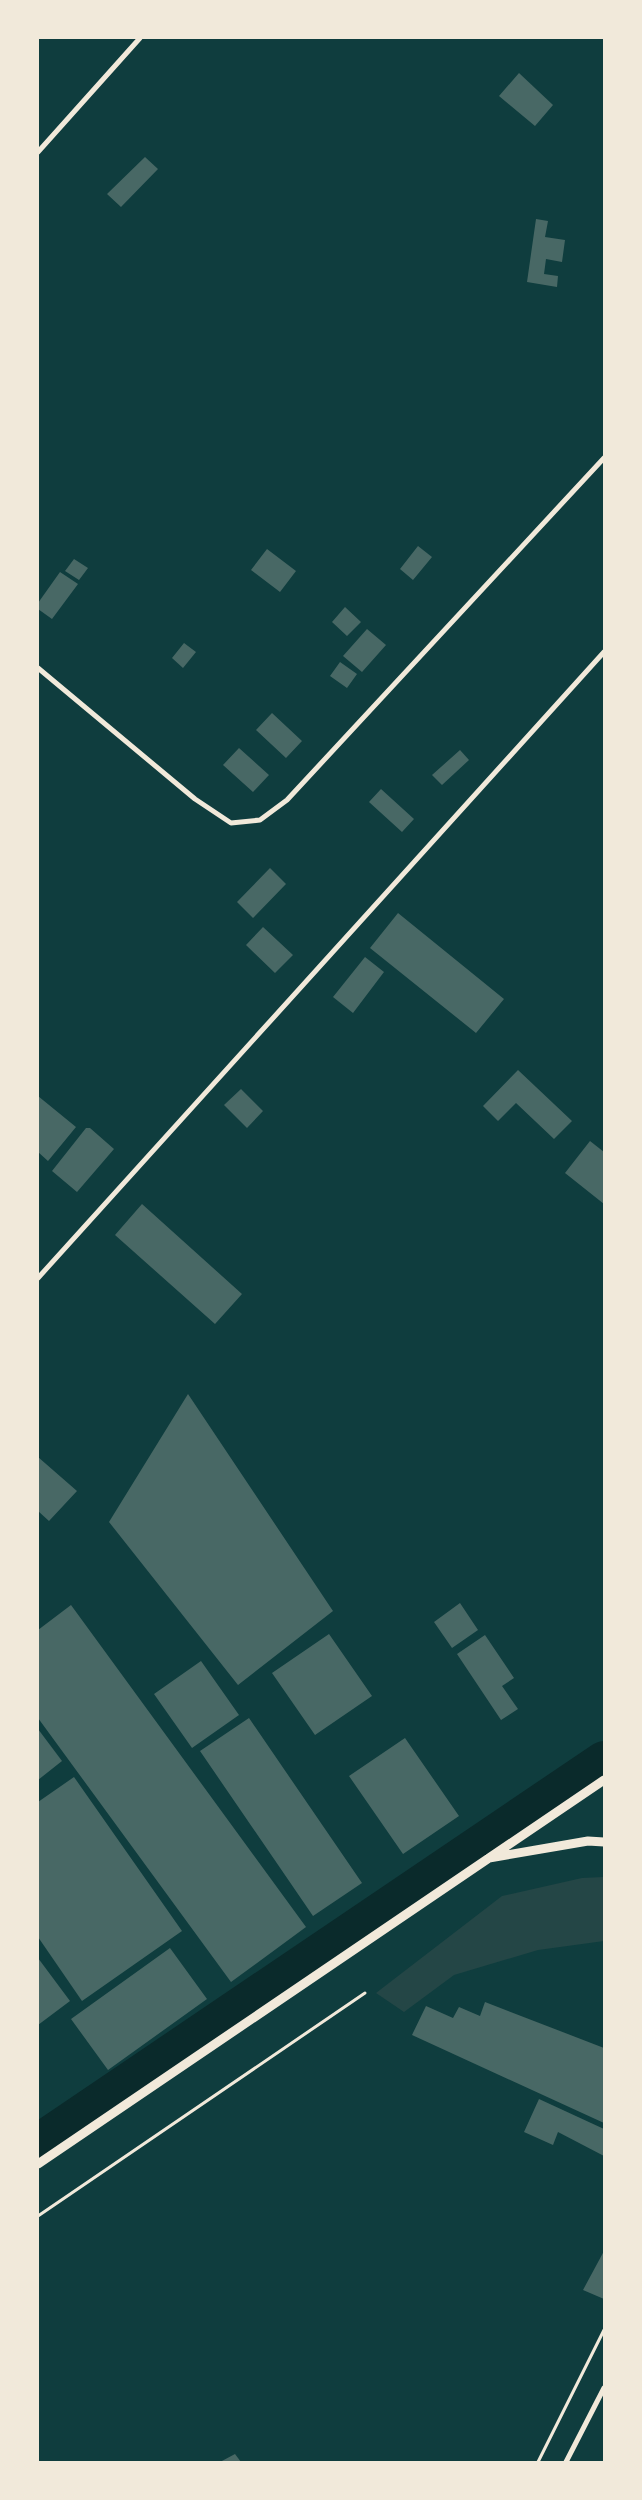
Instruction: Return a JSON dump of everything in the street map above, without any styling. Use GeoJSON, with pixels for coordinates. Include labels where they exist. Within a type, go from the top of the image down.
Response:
{"type":"FeatureCollection","features":[{"type":"Feature","properties":{"kind":"street"},"geometry":{"type":"LineString","coordinates":[[38,152],[140,38]]}},
{"type":"Feature","properties":{"kind":"street"},"geometry":{"type":"LineString","coordinates":[[38,668],[195,799],[216,814],[231,823],[260,820],[287,800],[604,458]]}},
{"type":"Feature","properties":{"kind":"street"},"geometry":{"type":"LineString","coordinates":[[38,1278],[604,652]]}},
{"type":"Feature","properties":{"kind":"street"},"geometry":{"type":"LineString","coordinates":[[38,2164],[604,1780]]}},
{"type":"Feature","properties":{"kind":"street"},"geometry":{"type":"LineString","coordinates":[[485,1859],[588,1841],[604,1842]]}},
{"type":"Feature","properties":{"kind":"street"},"geometry":{"type":"LineString","coordinates":[[566,2462],[604,2388]]}},
{"type":"Feature","properties":{"kind":"path"},"geometry":{"type":"LineString","coordinates":[[38,2216],[365,1993]]}},
{"type":"Feature","properties":{"kind":"path"},"geometry":{"type":"LineString","coordinates":[[538,2462],[604,2330]]}},
{"type":"Feature","properties":{"kind":"shaded area"},"geometry":{"type":"Polygon","coordinates":[[[604,1877],[604,1941],[538,1950],[454,1975],[404,2012],[376,1993],[502,1896],[582,1878],[604,1877]]]}},
{"type":"Feature","properties":{"kind":"building"},"geometry":{"type":"Polygon","coordinates":[[[519,73],[553,105],[535,126],[499,96],[519,73]]]}},
{"type":"Feature","properties":{"kind":"building"},"geometry":{"type":"Polygon","coordinates":[[[145,157],[158,169],[121,207],[107,194],[145,157]]]}},
{"type":"Feature","properties":{"kind":"building"},"geometry":{"type":"Polygon","coordinates":[[[536,219],[548,221],[545,237],[565,240],[562,262],[546,259],[544,274],[558,276],[557,287],[527,282],[536,219]]]}},
{"type":"Feature","properties":{"kind":"building"},"geometry":{"type":"Polygon","coordinates":[[[418,546],[432,557],[413,580],[400,569],[418,546]]]}},
{"type":"Feature","properties":{"kind":"building"},"geometry":{"type":"Polygon","coordinates":[[[267,549],[296,571],[280,592],[251,570],[267,549]]]}},
{"type":"Feature","properties":{"kind":"building"},"geometry":{"type":"Polygon","coordinates":[[[74,559],[88,568],[79,580],[65,571],[74,559]]]}},
{"type":"Feature","properties":{"kind":"building"},"geometry":{"type":"Polygon","coordinates":[[[60,572],[78,584],[52,619],[38,609],[38,603],[60,572]]]}},
{"type":"Feature","properties":{"kind":"building"},"geometry":{"type":"Polygon","coordinates":[[[345,607],[361,622],[347,636],[332,622],[345,607]]]}},
{"type":"Feature","properties":{"kind":"building"},"geometry":{"type":"Polygon","coordinates":[[[367,629],[386,645],[362,672],[343,656],[367,629]]]}},
{"type":"Feature","properties":{"kind":"building"},"geometry":{"type":"Polygon","coordinates":[[[184,643],[196,652],[183,668],[172,658],[184,643]]]}},
{"type":"Feature","properties":{"kind":"building"},"geometry":{"type":"Polygon","coordinates":[[[340,662],[357,674],[347,688],[330,676],[340,662]]]}},
{"type":"Feature","properties":{"kind":"building"},"geometry":{"type":"Polygon","coordinates":[[[272,713],[302,741],[286,758],[256,730],[272,713]]]}},
{"type":"Feature","properties":{"kind":"building"},"geometry":{"type":"Polygon","coordinates":[[[239,748],[269,775],[253,792],[223,765],[239,748]]]}},
{"type":"Feature","properties":{"kind":"building"},"geometry":{"type":"Polygon","coordinates":[[[460,750],[469,760],[442,785],[432,775],[460,750]]]}},
{"type":"Feature","properties":{"kind":"building"},"geometry":{"type":"Polygon","coordinates":[[[381,789],[414,819],[402,832],[369,802],[381,789]]]}},
{"type":"Feature","properties":{"kind":"building"},"geometry":{"type":"Polygon","coordinates":[[[270,868],[286,884],[253,918],[237,902],[270,868]]]}},
{"type":"Feature","properties":{"kind":"building"},"geometry":{"type":"Polygon","coordinates":[[[398,913],[504,999],[476,1033],[370,948],[398,913]]]}},
{"type":"Feature","properties":{"kind":"building"},"geometry":{"type":"Polygon","coordinates":[[[263,927],[293,955],[275,973],[246,945],[263,927]]]}},
{"type":"Feature","properties":{"kind":"building"},"geometry":{"type":"Polygon","coordinates":[[[365,957],[384,972],[353,1013],[333,997],[365,957]]]}},
{"type":"Feature","properties":{"kind":"building"},"geometry":{"type":"Polygon","coordinates":[[[518,1070],[572,1121],[554,1139],[516,1103],[498,1121],[483,1106],[518,1070]]]}},
{"type":"Feature","properties":{"kind":"building"},"geometry":{"type":"Polygon","coordinates":[[[241,1089],[263,1111],[247,1128],[224,1105],[241,1089]]]}},
{"type":"Feature","properties":{"kind":"building"},"geometry":{"type":"Polygon","coordinates":[[[38,1096],[76,1127],[48,1161],[38,1152],[38,1096]]]}},
{"type":"Feature","properties":{"kind":"building"},"geometry":{"type":"Polygon","coordinates":[[[86,1128],[90,1128],[114,1149],[77,1192],[52,1171],[86,1128]]]}},
{"type":"Feature","properties":{"kind":"building"},"geometry":{"type":"Polygon","coordinates":[[[590,1141],[604,1152],[604,1204],[565,1173],[590,1141]]]}},
{"type":"Feature","properties":{"kind":"building"},"geometry":{"type":"Polygon","coordinates":[[[142,1204],[242,1294],[215,1324],[115,1235],[142,1204]]]}},
{"type":"Feature","properties":{"kind":"building"},"geometry":{"type":"Polygon","coordinates":[[[188,1394],[333,1611],[238,1685],[109,1522],[188,1394]]]}},
{"type":"Feature","properties":{"kind":"building"},"geometry":{"type":"Polygon","coordinates":[[[38,1457],[77,1491],[49,1521],[38,1511],[38,1457]]]}},
{"type":"Feature","properties":{"kind":"building"},"geometry":{"type":"Polygon","coordinates":[[[460,1603],[478,1630],[452,1648],[434,1622],[460,1603]]]}},
{"type":"Feature","properties":{"kind":"building"},"geometry":{"type":"Polygon","coordinates":[[[71,1605],[306,1927],[231,1982],[38,1718],[38,1630],[71,1605]]]}},
{"type":"Feature","properties":{"kind":"building"},"geometry":{"type":"Polygon","coordinates":[[[329,1634],[372,1696],[315,1735],[272,1673],[329,1634]]]}},
{"type":"Feature","properties":{"kind":"building"},"geometry":{"type":"Polygon","coordinates":[[[485,1635],[514,1678],[502,1686],[518,1709],[501,1720],[457,1654],[485,1635]]]}},
{"type":"Feature","properties":{"kind":"building"},"geometry":{"type":"Polygon","coordinates":[[[201,1661],[239,1715],[192,1748],[154,1694],[201,1661]]]}},
{"type":"Feature","properties":{"kind":"building"},"geometry":{"type":"Polygon","coordinates":[[[249,1718],[362,1883],[313,1916],[200,1751],[249,1718]]]}},
{"type":"Feature","properties":{"kind":"building"},"geometry":{"type":"Polygon","coordinates":[[[38,1729],[62,1761],[38,1780],[38,1729]]]}},
{"type":"Feature","properties":{"kind":"building"},"geometry":{"type":"Polygon","coordinates":[[[405,1738],[459,1816],[403,1854],[349,1776],[405,1738]]]}},
{"type":"Feature","properties":{"kind":"building"},"geometry":{"type":"Polygon","coordinates":[[[74,1777],[182,1931],[82,2001],[38,1937],[38,1802],[74,1777]]]}},
{"type":"Feature","properties":{"kind":"building"},"geometry":{"type":"Polygon","coordinates":[[[170,1948],[207,1999],[108,2070],[71,2019],[170,1948]]]}},
{"type":"Feature","properties":{"kind":"building"},"geometry":{"type":"Polygon","coordinates":[[[38,1958],[70,2001],[38,2025],[38,1958]]]}},
{"type":"Feature","properties":{"kind":"building"},"geometry":{"type":"Polygon","coordinates":[[[485,2002],[604,2048],[604,2123],[412,2035],[426,2006],[453,2018],[459,2007],[480,2016],[485,2002]]]}},
{"type":"Feature","properties":{"kind":"building"},"geometry":{"type":"Polygon","coordinates":[[[539,2099],[604,2129],[604,2156],[558,2132],[553,2145],[524,2132],[539,2099]]]}},
{"type":"Feature","properties":{"kind":"building"},"geometry":{"type":"Polygon","coordinates":[[[604,2251],[604,2299],[583,2290],[604,2251]]]}},
{"type":"Feature","properties":{"kind":"building"},"geometry":{"type":"Polygon","coordinates":[[[235,2454],[241,2462],[220,2462],[235,2454]]]}},
{"type":"Feature","properties":{"kind":"waterway"},"geometry":{"type":"LineString","coordinates":[[38,2144],[604,1761]]}}]}
